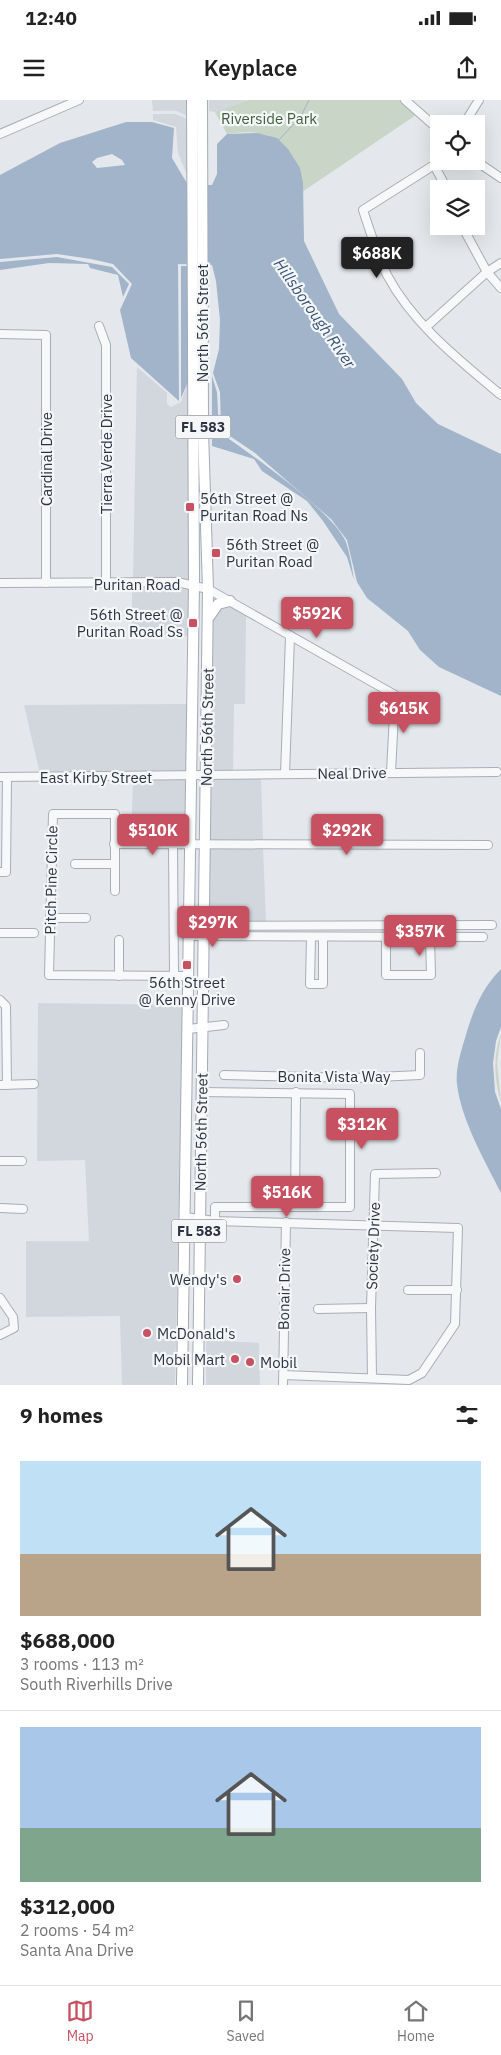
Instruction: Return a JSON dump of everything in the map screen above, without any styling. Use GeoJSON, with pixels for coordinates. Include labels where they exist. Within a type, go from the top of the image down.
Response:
{"type":"FeatureCollection","features":[{"type":"Feature","properties":{"kind":"main road","name":"North 56th Street"},"geometry":{"type":"LineString","coordinates":[[192,100],[199,183]]}},
{"type":"Feature","properties":{"kind":"main road","name":"North 56th Street"},"geometry":{"type":"LineString","coordinates":[[182,1385],[192,694],[199,455],[197,266],[202,100]]}},
{"type":"Feature","properties":{"kind":"main road","name":"North 56th Street"},"geometry":{"type":"LineString","coordinates":[[198,1385],[208,618],[208,588],[199,455]]}},
{"type":"Feature","properties":{"kind":"main road"},"geometry":{"type":"LineString","coordinates":[[208,618],[218,604],[230,601]]}},
{"type":"Feature","properties":{"kind":"main road"},"geometry":{"type":"LineString","coordinates":[[192,694],[207,694]]}},
{"type":"Feature","properties":{"kind":"street"},"geometry":{"type":"LineString","coordinates":[[0,134],[79,100]]}},
{"type":"Feature","properties":{"kind":"street"},"geometry":{"type":"LineString","coordinates":[[405,100],[430,122]]}},
{"type":"Feature","properties":{"kind":"street"},"geometry":{"type":"LineString","coordinates":[[470,115],[479,100]]}},
{"type":"Feature","properties":{"kind":"street"},"geometry":{"type":"LineString","coordinates":[[430,165],[363,210],[387,274],[403,301],[449,351],[501,395]]}},
{"type":"Feature","properties":{"kind":"street"},"geometry":{"type":"LineString","coordinates":[[485,167],[501,178]]}},
{"type":"Feature","properties":{"kind":"street"},"geometry":{"type":"LineString","coordinates":[[467,235],[487,272],[501,288]]}},
{"type":"Feature","properties":{"kind":"street"},"geometry":{"type":"LineString","coordinates":[[426,327],[487,272],[501,263]]}},
{"type":"Feature","properties":{"kind":"street","name":"Tierra Verde Drive"},"geometry":{"type":"LineString","coordinates":[[98,326],[106,345],[106,584]]}},
{"type":"Feature","properties":{"kind":"street","name":"Cardinal Drive"},"geometry":{"type":"LineString","coordinates":[[0,334],[46,335],[46,583]]}},
{"type":"Feature","properties":{"kind":"street","name":"Puritan Road"},"geometry":{"type":"LineString","coordinates":[[0,583],[106,584],[177,582],[208,588],[290,637],[394,695],[391,772]]}},
{"type":"Feature","properties":{"kind":"street"},"geometry":{"type":"LineString","coordinates":[[286,774],[290,637]]}},
{"type":"Feature","properties":{"kind":"street","name":"Neal Drive"},"geometry":{"type":"LineString","coordinates":[[207,776],[497,772]]}},
{"type":"Feature","properties":{"kind":"street","name":"East Kirby Street"},"geometry":{"type":"LineString","coordinates":[[4,777],[207,776]]}},
{"type":"Feature","properties":{"kind":"street"},"geometry":{"type":"LineString","coordinates":[[3,872],[4,777]]}},
{"type":"Feature","properties":{"kind":"street","name":"Pitch Pine Circle"},"geometry":{"type":"LineString","coordinates":[[114,844],[115,814],[53,814],[50,975],[188,976]]}},
{"type":"Feature","properties":{"kind":"street"},"geometry":{"type":"LineString","coordinates":[[115,891],[114,844],[488,845]]}},
{"type":"Feature","properties":{"kind":"street"},"geometry":{"type":"LineString","coordinates":[[173,845],[174,976]]}},
{"type":"Feature","properties":{"kind":"street"},"geometry":{"type":"LineString","coordinates":[[75,864],[114,864]]}},
{"type":"Feature","properties":{"kind":"street"},"geometry":{"type":"LineString","coordinates":[[50,918],[86,918]]}},
{"type":"Feature","properties":{"kind":"street"},"geometry":{"type":"LineString","coordinates":[[189,931],[492,925]]}},
{"type":"Feature","properties":{"kind":"street"},"geometry":{"type":"LineString","coordinates":[[204,931],[311,937],[483,937]]}},
{"type":"Feature","properties":{"kind":"street"},"geometry":{"type":"LineString","coordinates":[[0,933],[34,933]]}},
{"type":"Feature","properties":{"kind":"street"},"geometry":{"type":"LineString","coordinates":[[311,937],[310,984],[322,984],[323,937]]}},
{"type":"Feature","properties":{"kind":"street"},"geometry":{"type":"LineString","coordinates":[[386,938],[386,975],[431,974],[430,938]]}},
{"type":"Feature","properties":{"kind":"street"},"geometry":{"type":"LineString","coordinates":[[119,940],[119,976]]}},
{"type":"Feature","properties":{"kind":"street"},"geometry":{"type":"LineString","coordinates":[[0,1000],[6,1006],[4,1085],[34,1084]]}},
{"type":"Feature","properties":{"kind":"street"},"geometry":{"type":"LineString","coordinates":[[188,1029],[224,1026]]}},
{"type":"Feature","properties":{"kind":"street","name":"Bonita Vista Way"},"geometry":{"type":"LineString","coordinates":[[224,1075],[356,1078],[420,1076],[420,1053]]}},
{"type":"Feature","properties":{"kind":"street"},"geometry":{"type":"LineString","coordinates":[[201,1092],[350,1094],[350,1207],[215,1207],[215,1221]]}},
{"type":"Feature","properties":{"kind":"street"},"geometry":{"type":"LineString","coordinates":[[295,1206],[296,1092]]}},
{"type":"Feature","properties":{"kind":"street"},"geometry":{"type":"LineString","coordinates":[[0,1161],[22,1161]]}},
{"type":"Feature","properties":{"kind":"street","name":"Society Drive"},"geometry":{"type":"LineString","coordinates":[[372,1378],[372,1225],[375,1174],[436,1173]]}},
{"type":"Feature","properties":{"kind":"street"},"geometry":{"type":"LineString","coordinates":[[0,1208],[23,1208]]}},
{"type":"Feature","properties":{"kind":"street"},"geometry":{"type":"LineString","coordinates":[[185,1217],[215,1221],[458,1228],[456,1324],[422,1373],[409,1380],[284,1375]]}},
{"type":"Feature","properties":{"kind":"street","name":"Bonair Drive"},"geometry":{"type":"LineString","coordinates":[[283,1385],[286,1222]]}},
{"type":"Feature","properties":{"kind":"street"},"geometry":{"type":"LineString","coordinates":[[408,1290],[457,1290]]}},
{"type":"Feature","properties":{"kind":"street"},"geometry":{"type":"LineString","coordinates":[[0,1298],[14,1317],[14,1328],[0,1335]]}},
{"type":"Feature","properties":{"kind":"street"},"geometry":{"type":"LineString","coordinates":[[318,1309],[371,1308]]}},
{"type":"Feature","properties":{"kind":"shaded area"},"geometry":{"type":"Polygon","coordinates":[[[152,100],[188,100],[189,117],[177,111],[153,111],[152,100]]]}},
{"type":"Feature","properties":{"kind":"shaded area"},"geometry":{"type":"Polygon","coordinates":[[[209,100],[249,100],[215,112],[209,111],[209,100]]]}},
{"type":"Feature","properties":{"kind":"shaded area"},"geometry":{"type":"Polygon","coordinates":[[[153,114],[176,114],[189,120],[190,182],[178,153],[176,127],[153,120],[153,114]]]}},
{"type":"Feature","properties":{"kind":"shaded area"},"geometry":{"type":"Polygon","coordinates":[[[137,367],[167,393],[167,404],[171,407],[181,402],[188,382],[190,581],[133,580],[137,367]]]}},
{"type":"Feature","properties":{"kind":"shaded area"},"geometry":{"type":"Polygon","coordinates":[[[177,585],[190,587],[189,636],[132,637],[132,586],[177,585]]]}},
{"type":"Feature","properties":{"kind":"shaded area"},"geometry":{"type":"Polygon","coordinates":[[[227,605],[246,615],[245,704],[234,704],[233,773],[210,773],[211,619],[216,610],[227,605]]]}},
{"type":"Feature","properties":{"kind":"shaded area"},"geometry":{"type":"Polygon","coordinates":[[[188,704],[187,774],[40,774],[24,705],[188,704]]]}},
{"type":"Feature","properties":{"kind":"shaded area"},"geometry":{"type":"Polygon","coordinates":[[[261,778],[263,842],[209,841],[209,779],[261,778]]]}},
{"type":"Feature","properties":{"kind":"shaded area"},"geometry":{"type":"Polygon","coordinates":[[[133,780],[187,780],[186,842],[131,841],[133,780]]]}},
{"type":"Feature","properties":{"kind":"shaded area"},"geometry":{"type":"Polygon","coordinates":[[[209,847],[263,848],[266,923],[209,923],[209,847]]]}},
{"type":"Feature","properties":{"kind":"shaded area"},"geometry":{"type":"Polygon","coordinates":[[[38,1003],[183,1005],[175,1385],[122,1385],[120,1316],[26,1317],[26,1241],[89,1241],[85,1160],[37,1161],[38,1003]]]}},
{"type":"Feature","properties":{"kind":"shaded area"},"geometry":{"type":"Polygon","coordinates":[[[206,1340],[259,1343],[260,1385],[206,1385],[206,1340]]]}},
{"type":"Feature","properties":{"kind":"green space","name":"Riverside Park"},"geometry":{"type":"Polygon","coordinates":[[[249,100],[400,100],[416,115],[302,192],[298,172],[283,146],[276,140],[260,133],[227,134],[215,112],[249,100]]]}},
{"type":"Feature","properties":{"kind":"green space"},"geometry":{"type":"Polygon","coordinates":[[[501,1034],[497,1062],[501,1102],[495,1068],[498,1042],[501,1034]]]}},
{"type":"Feature","properties":{"kind":"water","name":"Hillsborough River"},"geometry":{"type":"Polygon","coordinates":[[[126,122],[152,122],[174,128],[172,158],[188,185],[212,185],[217,174],[217,144],[227,134],[258,133],[277,138],[288,149],[300,168],[303,183],[304,241],[339,314],[402,379],[416,403],[438,424],[501,454],[501,696],[439,667],[420,650],[408,631],[367,598],[357,582],[347,540],[331,519],[255,453],[221,430],[220,392],[213,373],[219,349],[220,320],[216,281],[212,265],[178,264],[179,401],[131,358],[120,310],[132,284],[113,264],[57,254],[0,259],[0,175],[60,143],[126,122]],[[112,154],[97,158],[92,162],[97,168],[125,165],[122,160],[112,154]]]}},
{"type":"Feature","properties":{"kind":"water"},"geometry":{"type":"Polygon","coordinates":[[[57,257],[112,267],[129,284],[123,297],[118,275],[90,268],[88,264],[49,263],[0,270],[0,262],[57,257]]]}},
{"type":"Feature","properties":{"kind":"water"},"geometry":{"type":"Polygon","coordinates":[[[181,266],[190,266],[188,382],[181,398],[181,266]]]}},
{"type":"Feature","properties":{"kind":"water"},"geometry":{"type":"Polygon","coordinates":[[[212,376],[217,392],[219,432],[308,499],[338,529],[346,542],[354,580],[347,557],[307,501],[262,471],[254,459],[212,446],[212,376]]]}},
{"type":"Feature","properties":{"kind":"water"},"geometry":{"type":"Polygon","coordinates":[[[501,969],[501,1027],[496,1041],[493,1063],[495,1092],[501,1109],[501,1193],[468,1126],[459,1098],[457,1070],[474,1012],[485,989],[501,969]]]}},
{"type":"Feature","properties":{"kind":"waterway"},"geometry":{"type":"LineString","coordinates":[[278,141],[301,116],[309,100]]}},
{"type":"Feature","properties":{"kind":"place","name":"56th Street @ Puritan Road Ns"},"geometry":{"type":"Point","coordinates":[190,507]}},
{"type":"Feature","properties":{"kind":"place","name":"56th Street @ Puritan Road"},"geometry":{"type":"Point","coordinates":[216,553]}},
{"type":"Feature","properties":{"kind":"place","name":"56th Street @ Puritan Road Ss"},"geometry":{"type":"Point","coordinates":[193,623]}},
{"type":"Feature","properties":{"kind":"place","name":"56th Street @ Kenny Drive"},"geometry":{"type":"Point","coordinates":[187,965]}},
{"type":"Feature","properties":{"kind":"place","name":"Wendy's"},"geometry":{"type":"Point","coordinates":[237,1279]}},
{"type":"Feature","properties":{"kind":"place","name":"McDonald's"},"geometry":{"type":"Point","coordinates":[147,1333]}},
{"type":"Feature","properties":{"kind":"place","name":"Mobil Mart"},"geometry":{"type":"Point","coordinates":[235,1359]}},
{"type":"Feature","properties":{"kind":"place","name":"Mobil"},"geometry":{"type":"Point","coordinates":[250,1362]}}]}
